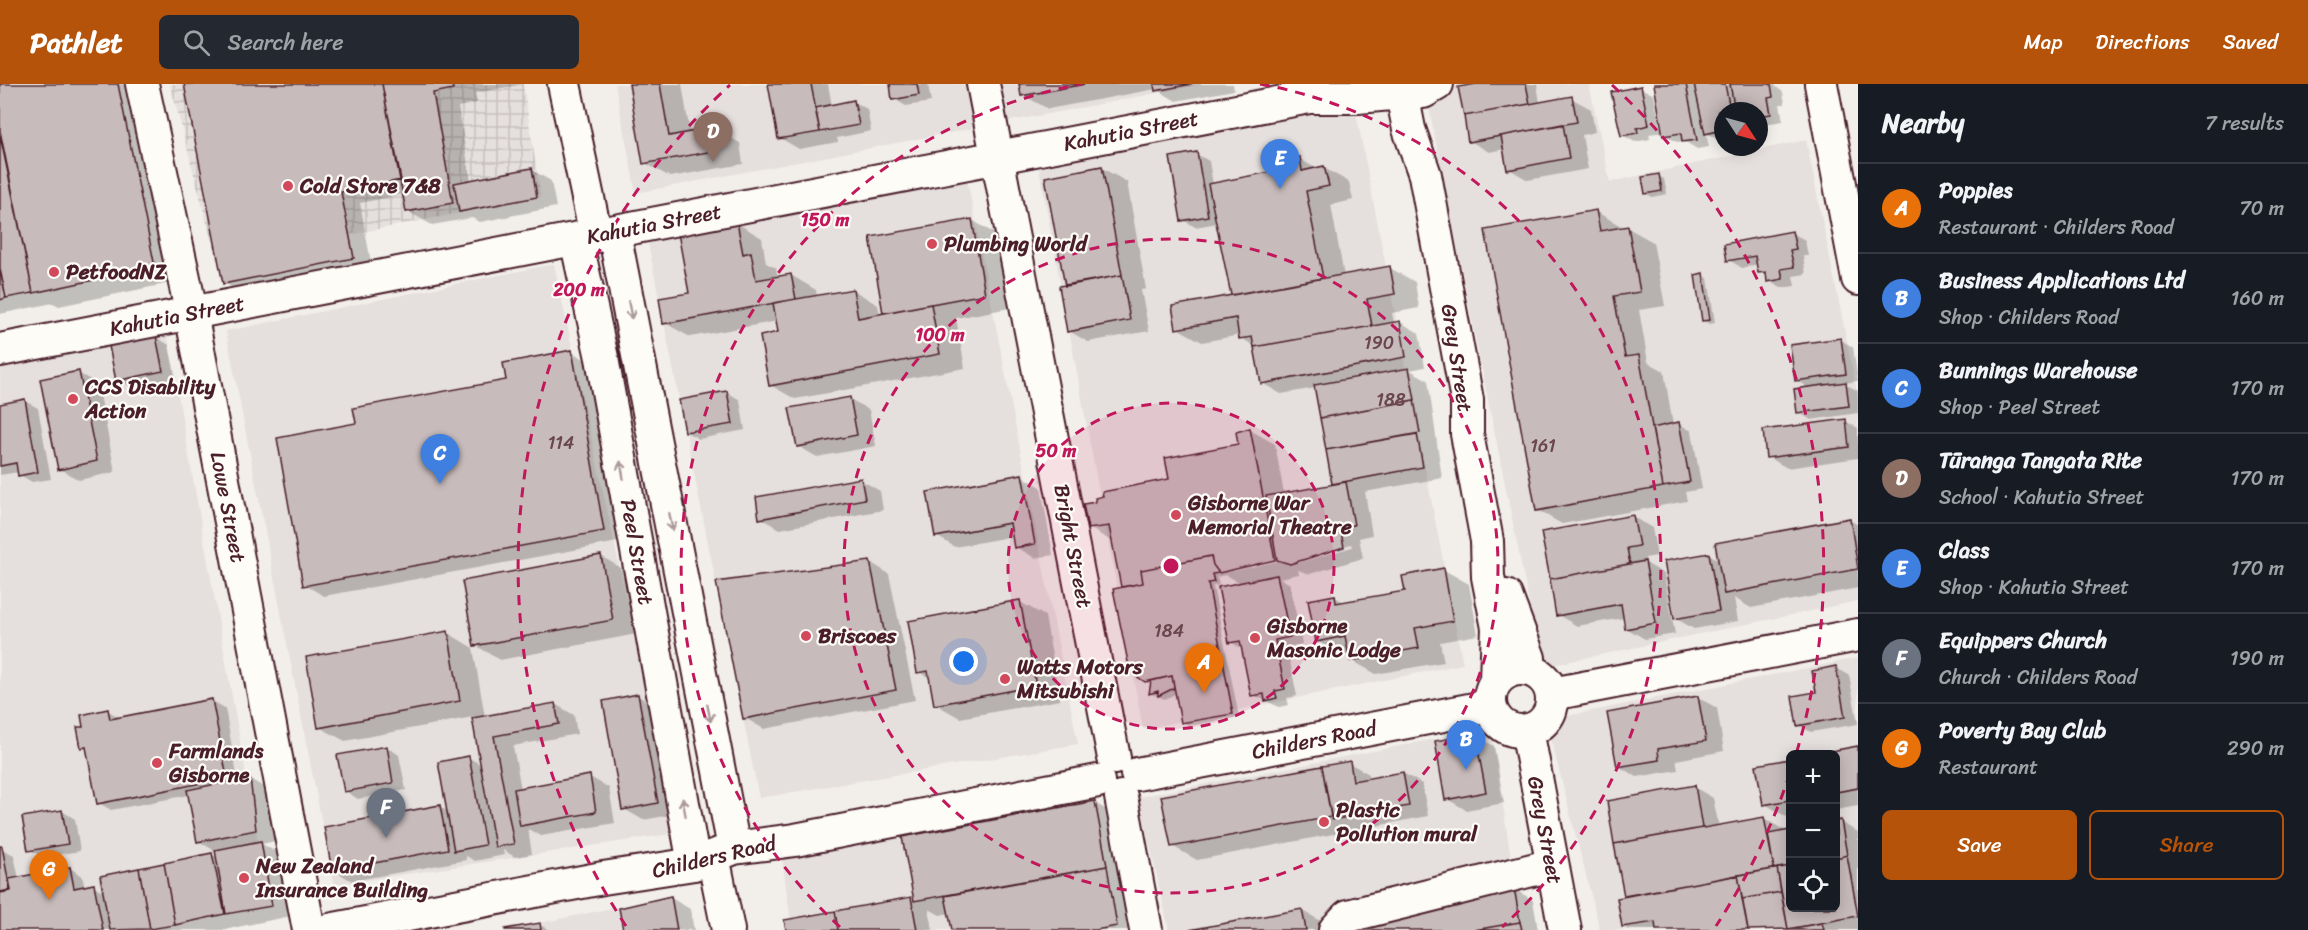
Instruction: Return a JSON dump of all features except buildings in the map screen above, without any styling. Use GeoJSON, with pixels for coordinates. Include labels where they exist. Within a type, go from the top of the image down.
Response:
{"type":"FeatureCollection","features":[{"type":"Feature","properties":{"kind":"street","name":"Lowe Street"},"geometry":{"type":"LineString","coordinates":[[142,84],[191,314],[309,930]]}},
{"type":"Feature","properties":{"kind":"street","name":"Peel Street"},"geometry":{"type":"LineString","coordinates":[[564,84],[728,930]]}},
{"type":"Feature","properties":{"kind":"street","name":"Bright Street"},"geometry":{"type":"LineString","coordinates":[[983,84],[1146,930]]}},
{"type":"Feature","properties":{"kind":"street","name":"Kahutia Street"},"geometry":{"type":"LineString","coordinates":[[1309,97],[1339,84]]}},
{"type":"Feature","properties":{"kind":"street"},"geometry":{"type":"LineString","coordinates":[[1821,84],[1854,238],[1858,279]]}},
{"type":"Feature","properties":{"kind":"street","name":"Kahutia Street"},"geometry":{"type":"LineString","coordinates":[[0,350],[1309,97],[1358,97],[1417,87]]}},
{"type":"Feature","properties":{"kind":"street","name":"Grey Street"},"geometry":{"type":"LineString","coordinates":[[1417,87],[1425,176],[1467,400],[1467,434],[1487,541],[1488,578],[1498,638],[1493,693]]}},
{"type":"Feature","properties":{"kind":"street","name":"Peel Street"},"geometry":{"type":"LineString","coordinates":[[595,236],[602,358],[714,856]]}},
{"type":"Feature","properties":{"kind":"street","name":"Grey Street"},"geometry":{"type":"LineString","coordinates":[[1487,541],[1529,658],[1528,669]]}},
{"type":"Feature","properties":{"kind":"street"},"geometry":{"type":"LineString","coordinates":[[1552,694],[1858,636]]}},
{"type":"Feature","properties":{"kind":"street"},"geometry":{"type":"LineString","coordinates":[[1528,669],[1542,677],[1552,694],[1553,703],[1547,717],[1535,727],[1527,730],[1508,728],[1495,717],[1493,693],[1510,672],[1528,669]]}},
{"type":"Feature","properties":{"kind":"street","name":"Childers Road"},"geometry":{"type":"LineString","coordinates":[[329,930],[1118,778],[1493,693]]}},
{"type":"Feature","properties":{"kind":"street","name":"Grey Street"},"geometry":{"type":"LineString","coordinates":[[1527,730],[1565,930]]}},
{"type":"Feature","properties":{"kind":"street"},"geometry":{"type":"LineString","coordinates":[[1335,930],[1348,916],[1552,865]]}},
{"type":"Feature","properties":{"kind":"shaded area"},"geometry":{"type":"Polygon","coordinates":[[[170,84],[523,84],[541,197],[217,261],[170,84]]]}},
{"type":"Feature","properties":{"kind":"shaded area"},"geometry":{"type":"Polygon","coordinates":[[[615,84],[1204,84],[636,193],[615,84]]]}},
{"type":"Feature","properties":{"kind":"shaded area"},"geometry":{"type":"Polygon","coordinates":[[[1470,84],[1589,84],[1610,182],[1731,156],[1768,156],[1768,148],[1806,140],[1858,396],[1858,601],[1542,667],[1426,93],[1470,84]]]}},
{"type":"Feature","properties":{"kind":"shaded area"},"geometry":{"type":"Polygon","coordinates":[[[1355,107],[1463,664],[1143,729],[1039,168],[1355,107]]]}},
{"type":"Feature","properties":{"kind":"shaded area"},"geometry":{"type":"Polygon","coordinates":[[[967,179],[1078,744],[759,798],[648,243],[967,179]]]}},
{"type":"Feature","properties":{"kind":"shaded area"},"geometry":{"type":"Polygon","coordinates":[[[554,264],[677,833],[334,885],[226,331],[554,264]]]}},
{"type":"Feature","properties":{"kind":"shaded area"},"geometry":{"type":"Polygon","coordinates":[[[166,328],[268,897],[125,930],[0,930],[0,365],[166,328]]]}},
{"type":"Feature","properties":{"kind":"shaded area"},"geometry":{"type":"Polygon","coordinates":[[[1858,658],[1858,930],[1600,930],[1546,720],[1858,658]]]}},
{"type":"Feature","properties":{"kind":"shaded area"},"geometry":{"type":"Polygon","coordinates":[[[1491,728],[1522,930],[1169,930],[1139,797],[1491,728]]]}},
{"type":"Feature","properties":{"kind":"shaded area"},"geometry":{"type":"Polygon","coordinates":[[[1091,798],[1115,930],[792,930],[782,858],[1091,798]]]}},
{"type":"Feature","properties":{"kind":"shaded area"},"geometry":{"type":"Polygon","coordinates":[[[671,896],[677,930],[502,930],[540,923],[671,896]]]}},
{"type":"Feature","properties":{"kind":"place","name":"Tūranga Tangata Rite"},"geometry":{"type":"Point","coordinates":[713,162]}},
{"type":"Feature","properties":{"kind":"place","name":"Cold Store 7&8"},"geometry":{"type":"Point","coordinates":[288,186]}},
{"type":"Feature","properties":{"kind":"place","name":"Class"},"geometry":{"type":"Point","coordinates":[1280,189]}},
{"type":"Feature","properties":{"kind":"place","name":"Plumbing World"},"geometry":{"type":"Point","coordinates":[932,244]}},
{"type":"Feature","properties":{"kind":"place","name":"PetfoodNZ"},"geometry":{"type":"Point","coordinates":[54,272]}},
{"type":"Feature","properties":{"kind":"place","name":"CCS Disability Action"},"geometry":{"type":"Point","coordinates":[73,399]}},
{"type":"Feature","properties":{"kind":"place","name":"Bunnings Warehouse"},"geometry":{"type":"Point","coordinates":[440,484]}},
{"type":"Feature","properties":{"kind":"place","name":"Gisborne War Memorial Theatre"},"geometry":{"type":"Point","coordinates":[1176,515]}},
{"type":"Feature","properties":{"kind":"place","name":"Briscoes"},"geometry":{"type":"Point","coordinates":[806,636]}},
{"type":"Feature","properties":{"kind":"place","name":"Gisborne Masonic Lodge"},"geometry":{"type":"Point","coordinates":[1255,638]}},
{"type":"Feature","properties":{"kind":"place","name":"Watts Motors Mitsubishi"},"geometry":{"type":"Point","coordinates":[1005,679]}},
{"type":"Feature","properties":{"kind":"place","name":"Poppies"},"geometry":{"type":"Point","coordinates":[1204,693]}},
{"type":"Feature","properties":{"kind":"place","name":"Farmlands Gisborne"},"geometry":{"type":"Point","coordinates":[157,763]}},
{"type":"Feature","properties":{"kind":"place","name":"Business Applications Ltd"},"geometry":{"type":"Point","coordinates":[1466,770]}},
{"type":"Feature","properties":{"kind":"place","name":"Plastic Pollution mural"},"geometry":{"type":"Point","coordinates":[1324,822]}},
{"type":"Feature","properties":{"kind":"place","name":"Equippers Church"},"geometry":{"type":"Point","coordinates":[386,838]}},
{"type":"Feature","properties":{"kind":"place","name":"New Zealand Insurance Building"},"geometry":{"type":"Point","coordinates":[244,878]}},
{"type":"Feature","properties":{"kind":"place","name":"Poverty Bay Club"},"geometry":{"type":"Point","coordinates":[49,900]}}]}
